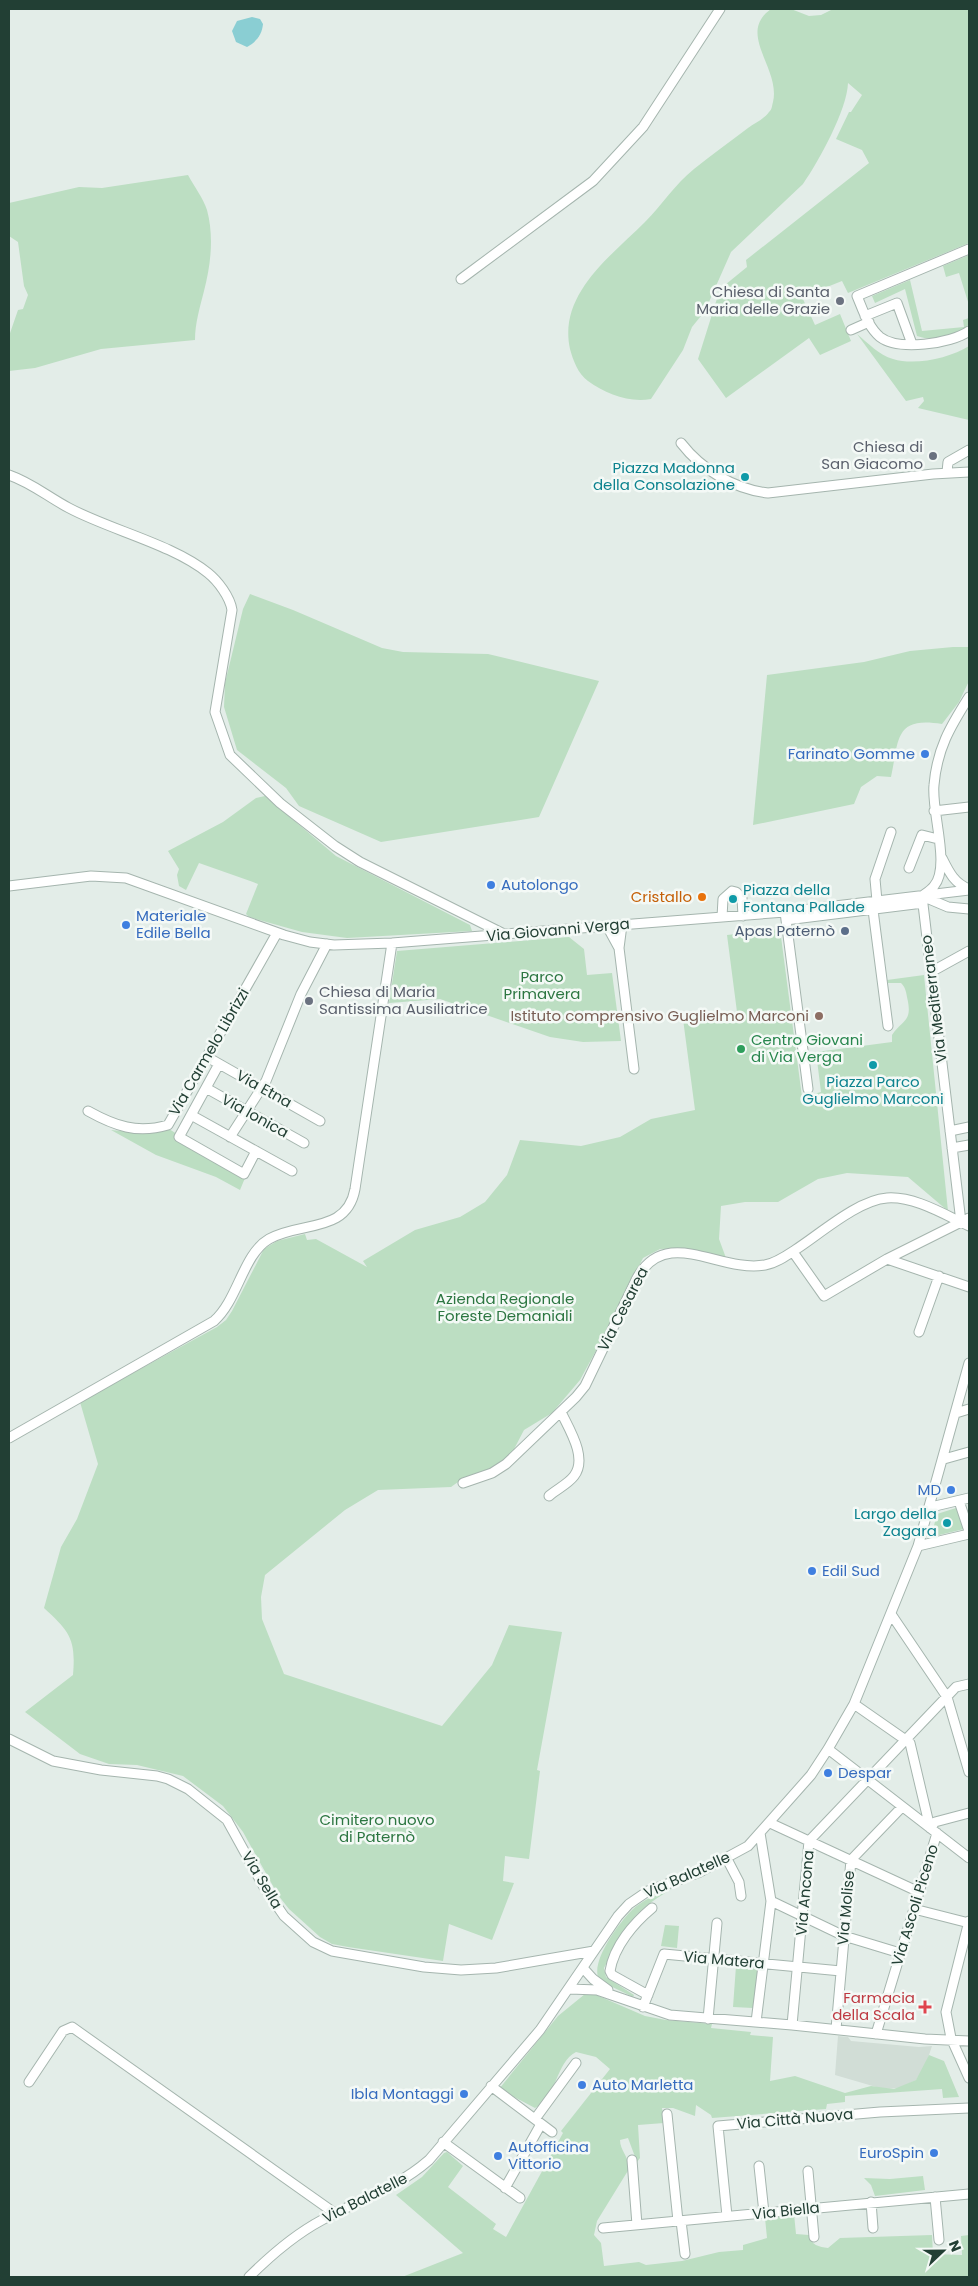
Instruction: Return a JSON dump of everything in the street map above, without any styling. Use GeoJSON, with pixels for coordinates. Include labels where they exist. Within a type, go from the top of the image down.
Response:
{"type":"FeatureCollection","features":[{"type":"Feature","properties":{"kind":"street"},"geometry":{"type":"LineString","coordinates":[[461,279],[592,181],[643,127],[720,9]]}},
{"type":"Feature","properties":{"kind":"street"},"geometry":{"type":"LineString","coordinates":[[969,249],[857,296],[867,319],[881,337],[896,344],[952,340],[969,331]]}},
{"type":"Feature","properties":{"kind":"street"},"geometry":{"type":"LineString","coordinates":[[851,330],[897,303],[912,344]]}},
{"type":"Feature","properties":{"kind":"street"},"geometry":{"type":"LineString","coordinates":[[681,443],[694,459],[715,474],[749,491],[768,493],[947,472],[969,472]]}},
{"type":"Feature","properties":{"kind":"street"},"geometry":{"type":"LineString","coordinates":[[947,472],[948,462],[969,450]]}},
{"type":"Feature","properties":{"kind":"street"},"geometry":{"type":"LineString","coordinates":[[9,476],[28,482],[69,508],[176,554],[208,573],[231,601],[232,610],[215,699],[215,712],[230,755],[280,803],[334,846],[360,862],[505,934]]}},
{"type":"Feature","properties":{"kind":"street"},"geometry":{"type":"LineString","coordinates":[[969,698],[946,733],[939,754],[934,786],[934,811],[941,872],[934,886],[922,899],[948,908],[969,909]]}},
{"type":"Feature","properties":{"kind":"street"},"geometry":{"type":"LineString","coordinates":[[934,811],[969,807]]}},
{"type":"Feature","properties":{"kind":"street"},"geometry":{"type":"LineString","coordinates":[[888,1026],[875,905],[875,879],[891,832]]}},
{"type":"Feature","properties":{"kind":"street"},"geometry":{"type":"LineString","coordinates":[[909,868],[922,835],[938,839]]}},
{"type":"Feature","properties":{"kind":"street"},"geometry":{"type":"LineString","coordinates":[[940,851],[953,878],[960,885],[969,889]]}},
{"type":"Feature","properties":{"kind":"street","name":"Via Giovanni Verga"},"geometry":{"type":"LineString","coordinates":[[9,886],[109,876],[126,878],[278,933],[327,944],[392,943],[722,917],[786,916],[922,899],[969,889]]}},
{"type":"Feature","properties":{"kind":"street"},"geometry":{"type":"LineString","coordinates":[[722,917],[723,899],[732,892],[736,892],[742,898],[742,916]]}},
{"type":"Feature","properties":{"kind":"street","name":"Via Mediterraneo"},"geometry":{"type":"LineString","coordinates":[[922,899],[952,1148],[966,1222]]}},
{"type":"Feature","properties":{"kind":"street"},"geometry":{"type":"LineString","coordinates":[[786,916],[808,1089]]}},
{"type":"Feature","properties":{"kind":"street"},"geometry":{"type":"LineString","coordinates":[[622,925],[619,948],[634,1069]]}},
{"type":"Feature","properties":{"kind":"street"},"geometry":{"type":"LineString","coordinates":[[607,926],[619,948]]}},
{"type":"Feature","properties":{"kind":"street","name":"Via Carmelo Librizzi"},"geometry":{"type":"LineString","coordinates":[[88,1111],[112,1124],[125,1127],[140,1129],[168,1125],[278,933]]}},
{"type":"Feature","properties":{"kind":"street"},"geometry":{"type":"LineString","coordinates":[[9,1438],[214,1321],[229,1304],[255,1252],[268,1239],[278,1234],[328,1222],[344,1214],[350,1207],[355,1189],[392,943]]}},
{"type":"Feature","properties":{"kind":"street"},"geometry":{"type":"LineString","coordinates":[[230,1137],[266,1080],[301,994],[327,944]]}},
{"type":"Feature","properties":{"kind":"street"},"geometry":{"type":"LineString","coordinates":[[931,972],[969,953]]}},
{"type":"Feature","properties":{"kind":"street","name":"Via Etna"},"geometry":{"type":"LineString","coordinates":[[207,1057],[320,1121]]}},
{"type":"Feature","properties":{"kind":"street"},"geometry":{"type":"LineString","coordinates":[[219,1064],[179,1137],[244,1174],[256,1152]]}},
{"type":"Feature","properties":{"kind":"street","name":"Via Ionica"},"geometry":{"type":"LineString","coordinates":[[206,1088],[304,1143]]}},
{"type":"Feature","properties":{"kind":"street"},"geometry":{"type":"LineString","coordinates":[[191,1115],[292,1171]]}},
{"type":"Feature","properties":{"kind":"street"},"geometry":{"type":"LineString","coordinates":[[950,1131],[969,1127]]}},
{"type":"Feature","properties":{"kind":"street"},"geometry":{"type":"LineString","coordinates":[[952,1148],[969,1145]]}},
{"type":"Feature","properties":{"kind":"street","name":"Via Cesarea"},"geometry":{"type":"LineString","coordinates":[[463,1483],[492,1473],[506,1464],[561,1412],[584,1386],[637,1278],[650,1260],[664,1254],[681,1253],[724,1262],[762,1266],[778,1261],[865,1204],[878,1199],[904,1199],[966,1222]]}},
{"type":"Feature","properties":{"kind":"street"},"geometry":{"type":"LineString","coordinates":[[793,1252],[824,1296],[887,1259],[966,1222]]}},
{"type":"Feature","properties":{"kind":"street"},"geometry":{"type":"LineString","coordinates":[[887,1259],[969,1287]]}},
{"type":"Feature","properties":{"kind":"street"},"geometry":{"type":"LineString","coordinates":[[919,1332],[939,1276]]}},
{"type":"Feature","properties":{"kind":"street","name":"Via Balatelle"},"geometry":{"type":"LineString","coordinates":[[249,2277],[277,2248],[336,2214],[398,2184],[429,2160],[540,2030],[570,1989],[618,1916],[639,1897],[727,1858],[748,1846],[811,1775],[854,1704],[918,1546],[931,1507],[969,1363]]}},
{"type":"Feature","properties":{"kind":"street"},"geometry":{"type":"LineString","coordinates":[[956,1413],[969,1409]]}},
{"type":"Feature","properties":{"kind":"street"},"geometry":{"type":"LineString","coordinates":[[549,1496],[574,1477],[579,1465],[575,1443],[561,1412]]}},
{"type":"Feature","properties":{"kind":"street"},"geometry":{"type":"LineString","coordinates":[[944,1459],[969,1452]]}},
{"type":"Feature","properties":{"kind":"street"},"geometry":{"type":"LineString","coordinates":[[931,1507],[969,1498]]}},
{"type":"Feature","properties":{"kind":"street"},"geometry":{"type":"LineString","coordinates":[[918,1546],[969,1533],[959,1500]]}},
{"type":"Feature","properties":{"kind":"street"},"geometry":{"type":"LineString","coordinates":[[891,1614],[947,1696],[969,1772]]}},
{"type":"Feature","properties":{"kind":"street","name":"Via Ancona"},"geometry":{"type":"LineString","coordinates":[[792,2025],[809,1841],[947,1696],[956,1688],[969,1684]]}},
{"type":"Feature","properties":{"kind":"street"},"geometry":{"type":"LineString","coordinates":[[854,1704],[910,1743],[934,1831]]}},
{"type":"Feature","properties":{"kind":"street","name":"Via Sella"},"geometry":{"type":"LineString","coordinates":[[9,1739],[53,1761],[101,1770],[156,1776],[168,1779],[188,1789],[227,1820],[264,1887],[284,1916],[313,1942],[332,1951],[424,1967],[462,1970],[496,1968],[594,1951]]}},
{"type":"Feature","properties":{"kind":"street"},"geometry":{"type":"LineString","coordinates":[[828,1749],[969,1858]]}},
{"type":"Feature","properties":{"kind":"street","name":"Via Molise"},"geometry":{"type":"LineString","coordinates":[[836,2029],[850,1860],[902,1807]]}},
{"type":"Feature","properties":{"kind":"street"},"geometry":{"type":"LineString","coordinates":[[934,1831],[935,1822],[969,1813]]}},
{"type":"Feature","properties":{"kind":"street"},"geometry":{"type":"LineString","coordinates":[[770,1823],[919,1892]]}},
{"type":"Feature","properties":{"kind":"street","name":"Via Ascoli Piceno"},"geometry":{"type":"LineString","coordinates":[[876,2034],[919,1892],[934,1831]]}},
{"type":"Feature","properties":{"kind":"street"},"geometry":{"type":"LineString","coordinates":[[756,2022],[771,1901],[760,1833]]}},
{"type":"Feature","properties":{"kind":"street"},"geometry":{"type":"LineString","coordinates":[[727,1858],[739,1882],[741,1896]]}},
{"type":"Feature","properties":{"kind":"street"},"geometry":{"type":"LineString","coordinates":[[771,1901],[844,1936],[900,1953]]}},
{"type":"Feature","properties":{"kind":"street"},"geometry":{"type":"LineString","coordinates":[[648,1995],[612,1975],[610,1971],[629,1930],[652,1908]]}},
{"type":"Feature","properties":{"kind":"street"},"geometry":{"type":"LineString","coordinates":[[914,1908],[969,1922],[946,2012],[951,2038],[969,2078]]}},
{"type":"Feature","properties":{"kind":"street"},"geometry":{"type":"LineString","coordinates":[[708,2019],[717,1923]]}},
{"type":"Feature","properties":{"kind":"street","name":"Via Matera"},"geometry":{"type":"LineString","coordinates":[[643,2007],[664,1954],[841,1971]]}},
{"type":"Feature","properties":{"kind":"street"},"geometry":{"type":"LineString","coordinates":[[584,1968],[599,1984],[621,1998]]}},
{"type":"Feature","properties":{"kind":"street"},"geometry":{"type":"LineString","coordinates":[[570,1989],[596,1990],[670,2016],[836,2029],[925,2040],[951,2038],[969,2041]]}},
{"type":"Feature","properties":{"kind":"street"},"geometry":{"type":"LineString","coordinates":[[29,2082],[63,2030],[72,2027],[336,2214]]}},
{"type":"Feature","properties":{"kind":"street"},"geometry":{"type":"LineString","coordinates":[[506,2188],[538,2122],[576,2063]]}},
{"type":"Feature","properties":{"kind":"street"},"geometry":{"type":"LineString","coordinates":[[491,2086],[552,2132]]}},
{"type":"Feature","properties":{"kind":"street","name":"Via Città Nuova"},"geometry":{"type":"LineString","coordinates":[[727,2216],[718,2126],[967,2106]]}},
{"type":"Feature","properties":{"kind":"street"},"geometry":{"type":"LineString","coordinates":[[667,2114],[679,2221],[685,2254]]}},
{"type":"Feature","properties":{"kind":"street"},"geometry":{"type":"LineString","coordinates":[[444,2142],[520,2198]]}},
{"type":"Feature","properties":{"kind":"street"},"geometry":{"type":"LineString","coordinates":[[632,2160],[637,2225]]}},
{"type":"Feature","properties":{"kind":"street"},"geometry":{"type":"LineString","coordinates":[[760,2166],[764,2213]]}},
{"type":"Feature","properties":{"kind":"street"},"geometry":{"type":"LineString","coordinates":[[808,2171],[814,2236]]}},
{"type":"Feature","properties":{"kind":"street","name":"Via Biella"},"geometry":{"type":"LineString","coordinates":[[603,2228],[969,2194]]}},
{"type":"Feature","properties":{"kind":"street"},"geometry":{"type":"LineString","coordinates":[[935,2197],[939,2240]]}},
{"type":"Feature","properties":{"kind":"street"},"geometry":{"type":"LineString","coordinates":[[871,2202],[873,2228]]}},
{"type":"Feature","properties":{"kind":"shaded area"},"geometry":{"type":"Polygon","coordinates":[[[838,2036],[848,2037],[851,2041],[919,2047],[932,2046],[925,2067],[916,2080],[900,2088],[883,2089],[835,2075],[838,2036]]]}},
{"type":"Feature","properties":{"kind":"green space"},"geometry":{"type":"Polygon","coordinates":[[[771,9],[791,9],[809,16],[821,15],[833,9],[969,9],[969,243],[848,293],[842,281],[802,297],[815,325],[840,314],[851,341],[820,355],[809,338],[726,398],[698,359],[720,289],[747,267],[746,260],[869,163],[862,150],[836,139],[849,112],[851,112],[862,95],[848,83],[838,121],[803,184],[731,252],[705,311],[692,327],[683,350],[651,399],[634,400],[602,390],[581,375],[570,349],[568,329],[572,311],[579,294],[603,263],[651,215],[681,181],[771,110],[774,89],[758,40],[758,29],[761,19],[771,9]]]}},
{"type":"Feature","properties":{"kind":"green space"},"geometry":{"type":"Polygon","coordinates":[[[188,175],[207,210],[211,240],[208,271],[197,321],[195,340],[101,349],[35,368],[9,371],[9,336],[18,310],[23,309],[28,295],[24,286],[18,242],[9,236],[9,203],[79,187],[102,188],[188,175]]]}},
{"type":"Feature","properties":{"kind":"green space"},"geometry":{"type":"Polygon","coordinates":[[[969,255],[969,305],[959,273],[946,277],[943,266],[969,255]]]}},
{"type":"Feature","properties":{"kind":"green space"},"geometry":{"type":"Polygon","coordinates":[[[910,280],[922,331],[964,327],[963,320],[969,318],[969,324],[952,335],[938,338],[923,338],[917,336],[905,289],[875,303],[872,296],[910,280]]]}},
{"type":"Feature","properties":{"kind":"green space"},"geometry":{"type":"Polygon","coordinates":[[[857,334],[883,355],[911,362],[932,360],[969,346],[969,420],[918,408],[924,401],[923,397],[906,401],[857,334]]]}},
{"type":"Feature","properties":{"kind":"green space"},"geometry":{"type":"Polygon","coordinates":[[[250,594],[382,648],[403,652],[488,654],[599,681],[539,817],[381,842],[299,806],[286,788],[237,750],[224,707],[225,683],[243,609],[250,594]]]}},
{"type":"Feature","properties":{"kind":"green space"},"geometry":{"type":"Polygon","coordinates":[[[969,647],[969,681],[959,702],[942,724],[926,722],[907,727],[898,742],[891,777],[877,776],[861,787],[854,804],[753,825],[767,675],[864,662],[910,651],[969,647]]]}},
{"type":"Feature","properties":{"kind":"green space"},"geometry":{"type":"Polygon","coordinates":[[[265,796],[336,856],[470,925],[472,931],[347,938],[302,932],[249,917],[246,914],[258,884],[253,882],[199,863],[186,890],[179,886],[177,875],[179,869],[168,851],[223,822],[256,798],[265,796]]]}},
{"type":"Feature","properties":{"kind":"green space"},"geometry":{"type":"Polygon","coordinates":[[[780,929],[802,1097],[821,1092],[816,1052],[892,1042],[892,1035],[908,1016],[909,1005],[906,991],[901,983],[888,983],[887,980],[924,975],[948,1211],[908,1177],[847,1173],[818,1179],[778,1202],[745,1202],[721,1206],[719,1239],[726,1258],[686,1248],[660,1249],[643,1258],[580,1380],[552,1413],[524,1430],[512,1453],[494,1469],[480,1475],[465,1477],[451,1487],[378,1490],[345,1510],[265,1575],[261,1597],[262,1619],[284,1674],[442,1726],[492,1665],[509,1625],[562,1632],[537,1770],[540,1771],[529,1859],[505,1856],[503,1881],[514,1883],[492,1940],[449,1924],[443,1961],[332,1944],[320,1937],[289,1909],[278,1895],[243,1832],[223,1806],[183,1776],[137,1765],[109,1764],[80,1754],[25,1712],[73,1675],[73,1653],[69,1637],[60,1624],[44,1608],[61,1547],[77,1519],[98,1464],[80,1402],[217,1327],[226,1320],[264,1249],[277,1241],[305,1234],[307,1240],[316,1239],[367,1267],[363,1261],[415,1230],[460,1217],[485,1202],[507,1175],[520,1140],[581,1146],[620,1137],[651,1119],[695,1110],[683,1019],[737,1012],[727,935],[780,929]]]}},
{"type":"Feature","properties":{"kind":"green space","name":"Parco Primavera"},"geometry":{"type":"Polygon","coordinates":[[[569,937],[584,949],[587,975],[612,973],[621,1041],[583,1042],[550,1037],[440,999],[389,1003],[397,951],[569,937]]]}},
{"type":"Feature","properties":{"kind":"green space"},"geometry":{"type":"Polygon","coordinates":[[[169,1129],[177,1134],[174,1140],[245,1178],[240,1190],[216,1177],[156,1155],[111,1130],[143,1133],[169,1129]]]}},
{"type":"Feature","properties":{"kind":"green space"},"geometry":{"type":"Polygon","coordinates":[[[956,1508],[964,1529],[931,1537],[937,1514],[956,1508]]]}},
{"type":"Feature","properties":{"kind":"green space"},"geometry":{"type":"Polygon","coordinates":[[[672,1889],[646,1906],[630,1922],[604,1968],[606,1977],[634,1995],[633,1997],[600,1981],[597,1974],[601,1955],[619,1925],[640,1904],[655,1895],[672,1889]]]}},
{"type":"Feature","properties":{"kind":"green space"},"geometry":{"type":"Polygon","coordinates":[[[665,1925],[679,1926],[677,1948],[661,1946],[665,1925]]]}},
{"type":"Feature","properties":{"kind":"green space"},"geometry":{"type":"Polygon","coordinates":[[[736,1966],[758,1969],[753,2008],[733,2007],[736,1966]]]}},
{"type":"Feature","properties":{"kind":"green space"},"geometry":{"type":"Polygon","coordinates":[[[585,1994],[594,1994],[645,2016],[712,2024],[711,2028],[751,2032],[750,2035],[773,2037],[770,2081],[795,2076],[845,2093],[871,2086],[894,2089],[916,2080],[929,2055],[944,2061],[959,2097],[943,2098],[942,2089],[845,2096],[845,2102],[827,2104],[826,2109],[712,2118],[711,2115],[696,2105],[695,2116],[673,2108],[662,2108],[664,2123],[638,2125],[640,2158],[637,2162],[628,2138],[620,2140],[629,2169],[597,2221],[594,2235],[601,2243],[604,2266],[639,2262],[646,2265],[682,2261],[719,2252],[743,2250],[743,2245],[767,2238],[765,2218],[794,2214],[796,2234],[809,2235],[816,2245],[828,2248],[840,2238],[932,2235],[933,2254],[962,2255],[961,2236],[969,2235],[969,2277],[402,2277],[463,2253],[396,2195],[422,2177],[444,2153],[447,2152],[463,2166],[448,2187],[496,2224],[493,2229],[506,2237],[563,2133],[561,2131],[610,2069],[596,2057],[576,2052],[564,2064],[553,2088],[543,2103],[535,2108],[499,2089],[558,2016],[585,1994]]]}},
{"type":"Feature","properties":{"kind":"green space"},"geometry":{"type":"Polygon","coordinates":[[[923,2176],[925,2190],[875,2196],[871,2185],[864,2178],[890,2179],[923,2176]]]}},
{"type":"Feature","properties":{"kind":"water"},"geometry":{"type":"Polygon","coordinates":[[[252,17],[260,19],[263,24],[258,38],[247,47],[236,42],[232,31],[237,21],[252,17]]]}},
{"type":"Feature","properties":{"kind":"place","name":"Chiesa di Santa Maria delle Grazie"},"geometry":{"type":"Point","coordinates":[840,301]}},
{"type":"Feature","properties":{"kind":"place","name":"Chiesa di San Giacomo"},"geometry":{"type":"Point","coordinates":[933,456]}},
{"type":"Feature","properties":{"kind":"place","name":"Piazza Madonna della Consolazione"},"geometry":{"type":"Point","coordinates":[745,477]}},
{"type":"Feature","properties":{"kind":"place","name":"Farinato Gomme"},"geometry":{"type":"Point","coordinates":[925,754]}},
{"type":"Feature","properties":{"kind":"place","name":"Autolongo"},"geometry":{"type":"Point","coordinates":[491,885]}},
{"type":"Feature","properties":{"kind":"place","name":"Cristallo"},"geometry":{"type":"Point","coordinates":[702,897]}},
{"type":"Feature","properties":{"kind":"place","name":"Piazza della Fontana Pallade"},"geometry":{"type":"Point","coordinates":[733,899]}},
{"type":"Feature","properties":{"kind":"place","name":"Materiale Edile Bella"},"geometry":{"type":"Point","coordinates":[126,925]}},
{"type":"Feature","properties":{"kind":"place","name":"Apas Paternò"},"geometry":{"type":"Point","coordinates":[845,931]}},
{"type":"Feature","properties":{"kind":"place","name":"Chiesa di Maria Santissima Ausiliatrice"},"geometry":{"type":"Point","coordinates":[309,1001]}},
{"type":"Feature","properties":{"kind":"place","name":"Istituto comprensivo Guglielmo Marconi"},"geometry":{"type":"Point","coordinates":[819,1016]}},
{"type":"Feature","properties":{"kind":"place","name":"Centro Giovani di Via Verga"},"geometry":{"type":"Point","coordinates":[741,1049]}},
{"type":"Feature","properties":{"kind":"place","name":"Piazza Parco Guglielmo Marconi"},"geometry":{"type":"Point","coordinates":[873,1065]}},
{"type":"Feature","properties":{"kind":"place","name":"MD"},"geometry":{"type":"Point","coordinates":[951,1490]}},
{"type":"Feature","properties":{"kind":"place","name":"Largo della Zagara"},"geometry":{"type":"Point","coordinates":[947,1523]}},
{"type":"Feature","properties":{"kind":"place","name":"Edil Sud"},"geometry":{"type":"Point","coordinates":[812,1571]}},
{"type":"Feature","properties":{"kind":"place","name":"Despar"},"geometry":{"type":"Point","coordinates":[828,1773]}},
{"type":"Feature","properties":{"kind":"place","name":"Farmacia della Scala"},"geometry":{"type":"Point","coordinates":[925,2007]}},
{"type":"Feature","properties":{"kind":"place","name":"Auto Marletta"},"geometry":{"type":"Point","coordinates":[582,2085]}},
{"type":"Feature","properties":{"kind":"place","name":"Ibla Montaggi"},"geometry":{"type":"Point","coordinates":[464,2094]}},
{"type":"Feature","properties":{"kind":"place","name":"EuroSpin"},"geometry":{"type":"Point","coordinates":[934,2153]}},
{"type":"Feature","properties":{"kind":"place","name":"Autofficina Vittorio"},"geometry":{"type":"Point","coordinates":[498,2156]}},
{"type":"Feature","properties":{"kind":"park label","name":"Azienda Regionale Foreste Demaniali"},"geometry":{"type":"Point","coordinates":[505,1308]}},
{"type":"Feature","properties":{"kind":"park label","name":"Cimitero nuovo di Paternò"},"geometry":{"type":"Point","coordinates":[377,1828]}}]}
